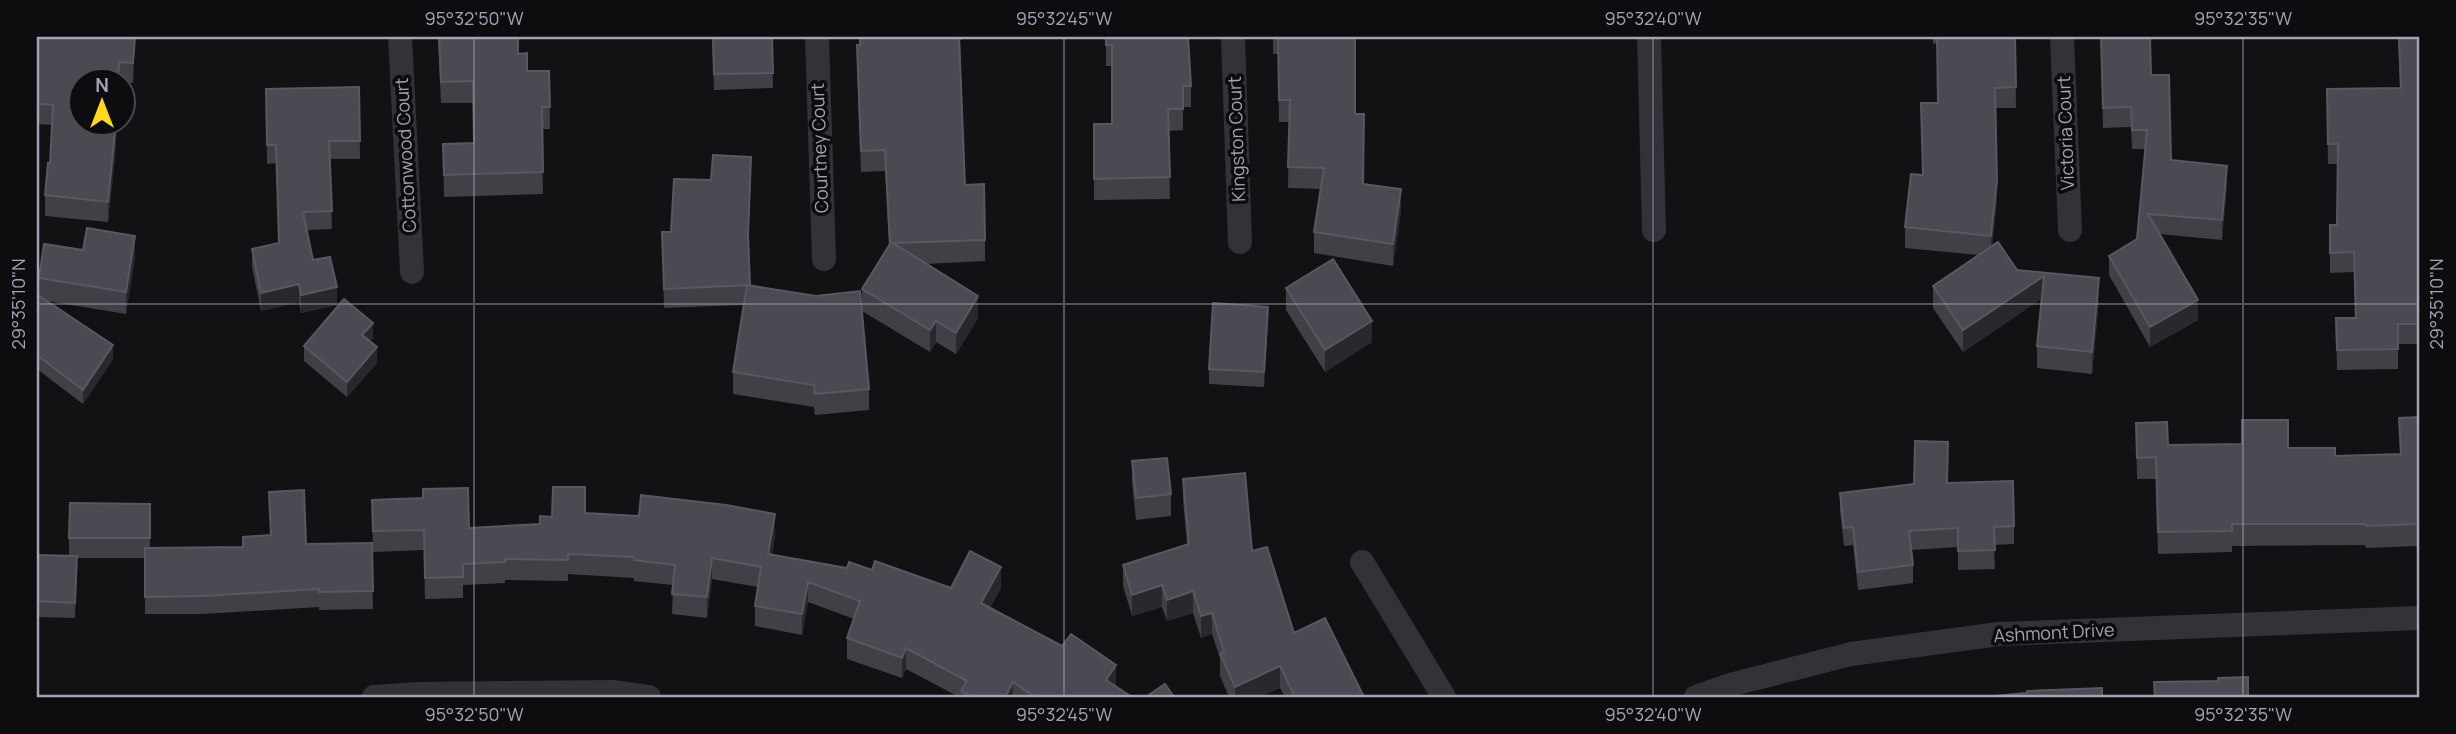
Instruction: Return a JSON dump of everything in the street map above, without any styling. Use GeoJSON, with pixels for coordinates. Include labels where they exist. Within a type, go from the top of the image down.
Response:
{"type":"FeatureCollection","features":[{"type":"Feature","properties":{"kind":"street","name":"Cottonwood Court"},"geometry":{"type":"LineString","coordinates":[[400,37],[412,272]]}},
{"type":"Feature","properties":{"kind":"street","name":"Courtney Court"},"geometry":{"type":"LineString","coordinates":[[817,37],[824,259]]}},
{"type":"Feature","properties":{"kind":"street","name":"Kingston Court"},"geometry":{"type":"LineString","coordinates":[[1233,37],[1240,242]]}},
{"type":"Feature","properties":{"kind":"street"},"geometry":{"type":"LineString","coordinates":[[1649,37],[1654,230]]}},
{"type":"Feature","properties":{"kind":"street","name":"Victoria Court"},"geometry":{"type":"LineString","coordinates":[[2062,37],[2070,230]]}},
{"type":"Feature","properties":{"kind":"street"},"geometry":{"type":"LineString","coordinates":[[1362,562],[1444,697]]}},
{"type":"Feature","properties":{"kind":"street","name":"Ashmont Drive"},"geometry":{"type":"LineString","coordinates":[[1696,697],[1730,685],[1852,654],[1999,634],[2419,618]]}},
{"type":"Feature","properties":{"kind":"street"},"geometry":{"type":"LineString","coordinates":[[374,697],[615,692],[649,697]]}},
{"type":"Feature","properties":{"kind":"building"},"geometry":{"type":"Polygon","coordinates":[[[37,37],[135,37],[133,63],[119,62],[119,66],[66,66],[66,136],[115,136],[108,202],[45,195],[50,163],[53,105],[37,104],[37,37]]]}},
{"type":"Feature","properties":{"kind":"building"},"geometry":{"type":"Polygon","coordinates":[[[439,37],[518,37],[518,54],[527,53],[527,71],[549,71],[550,107],[542,107],[543,172],[444,175],[443,144],[474,143],[473,81],[441,82],[439,37]]]}},
{"type":"Feature","properties":{"kind":"building"},"geometry":{"type":"Polygon","coordinates":[[[713,37],[772,37],[773,73],[714,74],[713,37]]]}},
{"type":"Feature","properties":{"kind":"building"},"geometry":{"type":"Polygon","coordinates":[[[860,37],[959,37],[965,185],[984,184],[985,240],[893,243],[978,296],[956,333],[936,321],[930,330],[862,289],[890,244],[885,150],[861,151],[857,45],[860,45],[860,37]]]}},
{"type":"Feature","properties":{"kind":"building"},"geometry":{"type":"Polygon","coordinates":[[[1106,37],[1188,37],[1191,86],[1183,86],[1183,109],[1168,109],[1170,177],[1094,179],[1094,124],[1112,124],[1112,45],[1106,45],[1106,37]]]}},
{"type":"Feature","properties":{"kind":"building"},"geometry":{"type":"Polygon","coordinates":[[[1278,37],[1355,37],[1355,114],[1364,114],[1363,184],[1401,189],[1393,244],[1314,232],[1324,168],[1288,167],[1290,100],[1279,100],[1278,37]]]}},
{"type":"Feature","properties":{"kind":"building"},"geometry":{"type":"Polygon","coordinates":[[[1937,37],[2015,37],[2016,87],[1995,88],[1997,180],[1991,236],[1905,227],[1911,174],[1923,175],[1921,103],[1938,103],[1937,37]]]}},
{"type":"Feature","properties":{"kind":"building"},"geometry":{"type":"Polygon","coordinates":[[[2101,37],[2150,37],[2151,75],[2169,75],[2171,160],[2227,166],[2222,220],[2148,214],[2198,300],[2150,327],[2109,256],[2137,239],[2147,130],[2132,130],[2131,107],[2103,108],[2101,37]]]}},
{"type":"Feature","properties":{"kind":"building"},"geometry":{"type":"Polygon","coordinates":[[[2399,37],[2419,37],[2419,324],[2398,324],[2398,349],[2337,350],[2336,318],[2356,318],[2354,252],[2330,253],[2330,225],[2337,225],[2338,144],[2328,144],[2327,89],[2401,88],[2399,37]]]}},
{"type":"Feature","properties":{"kind":"building"},"geometry":{"type":"Polygon","coordinates":[[[359,87],[360,141],[329,141],[332,211],[303,212],[313,260],[330,257],[337,287],[301,295],[299,284],[261,293],[252,249],[279,243],[276,145],[267,145],[266,89],[359,87]]]}},
{"type":"Feature","properties":{"kind":"building"},"geometry":{"type":"Polygon","coordinates":[[[713,155],[751,157],[748,235],[750,285],[664,289],[662,232],[671,232],[674,179],[711,180],[713,155]]]}},
{"type":"Feature","properties":{"kind":"building"},"geometry":{"type":"Polygon","coordinates":[[[87,228],[135,236],[126,292],[39,278],[44,244],[83,250],[87,228]]]}},
{"type":"Feature","properties":{"kind":"building"},"geometry":{"type":"Polygon","coordinates":[[[1998,242],[2017,270],[2099,278],[2092,352],[2037,346],[2044,276],[1963,330],[1933,286],[1998,242]]]}},
{"type":"Feature","properties":{"kind":"building"},"geometry":{"type":"Polygon","coordinates":[[[1333,259],[1372,321],[1325,350],[1286,288],[1333,259]]]}},
{"type":"Feature","properties":{"kind":"building"},"geometry":{"type":"Polygon","coordinates":[[[747,285],[816,296],[860,291],[869,389],[815,394],[814,385],[733,372],[747,285]]]}},
{"type":"Feature","properties":{"kind":"building"},"geometry":{"type":"Polygon","coordinates":[[[38,295],[113,345],[83,390],[37,355],[38,295]]]}},
{"type":"Feature","properties":{"kind":"building"},"geometry":{"type":"Polygon","coordinates":[[[344,299],[373,323],[362,335],[377,347],[347,382],[304,346],[344,299]]]}},
{"type":"Feature","properties":{"kind":"building"},"geometry":{"type":"Polygon","coordinates":[[[1213,303],[1268,307],[1264,372],[1209,369],[1213,303]]]}},
{"type":"Feature","properties":{"kind":"building"},"geometry":{"type":"Polygon","coordinates":[[[2419,417],[2419,524],[2232,524],[2232,531],[2158,532],[2156,457],[2137,458],[2136,423],[2167,422],[2168,445],[2242,444],[2242,420],[2288,420],[2288,448],[2335,448],[2335,456],[2401,454],[2399,418],[2419,417]]]}},
{"type":"Feature","properties":{"kind":"building"},"geometry":{"type":"Polygon","coordinates":[[[1915,441],[1948,442],[1947,483],[2013,481],[2014,526],[1994,527],[1995,550],[1958,551],[1958,528],[1909,531],[1913,565],[1858,572],[1853,527],[1844,528],[1840,493],[1914,484],[1915,441]]]}},
{"type":"Feature","properties":{"kind":"building"},"geometry":{"type":"Polygon","coordinates":[[[1167,458],[1171,494],[1136,498],[1132,461],[1167,458]]]}},
{"type":"Feature","properties":{"kind":"building"},"geometry":{"type":"Polygon","coordinates":[[[1245,473],[1252,551],[1267,547],[1294,633],[1325,618],[1364,697],[1295,697],[1280,666],[1235,687],[1220,654],[1224,652],[1212,613],[1201,616],[1193,591],[1167,600],[1162,585],[1132,595],[1123,565],[1189,544],[1183,479],[1245,473]]]}},
{"type":"Feature","properties":{"kind":"building"},"geometry":{"type":"Polygon","coordinates":[[[553,487],[585,487],[585,513],[639,516],[641,495],[775,514],[768,554],[847,568],[849,562],[872,570],[875,561],[951,588],[970,551],[1001,567],[981,603],[1062,646],[1071,634],[1116,665],[1106,680],[1132,697],[1035,697],[1013,682],[1005,697],[973,697],[961,691],[967,681],[906,648],[902,658],[847,638],[860,601],[808,582],[802,614],[755,606],[761,567],[712,558],[707,597],[672,594],[675,565],[634,560],[634,557],[568,554],[568,560],[505,559],[505,562],[463,564],[463,577],[425,578],[424,530],[373,531],[372,500],[423,498],[423,489],[468,488],[469,528],[540,524],[540,516],[552,517],[553,487]]]}},
{"type":"Feature","properties":{"kind":"building"},"geometry":{"type":"Polygon","coordinates":[[[304,490],[306,544],[372,543],[373,591],[319,592],[319,589],[145,597],[145,548],[243,547],[243,537],[271,535],[269,492],[304,490]]]}},
{"type":"Feature","properties":{"kind":"building"},"geometry":{"type":"Polygon","coordinates":[[[70,503],[150,504],[150,538],[69,538],[70,503]]]}},
{"type":"Feature","properties":{"kind":"building"},"geometry":{"type":"Polygon","coordinates":[[[37,555],[77,556],[75,603],[37,601],[37,555]]]}},
{"type":"Feature","properties":{"kind":"building"},"geometry":{"type":"Polygon","coordinates":[[[2248,677],[2248,697],[2155,697],[2154,682],[2218,681],[2218,678],[2248,677]]]}},
{"type":"Feature","properties":{"kind":"building"},"geometry":{"type":"Polygon","coordinates":[[[1165,684],[1174,697],[1146,697],[1165,684]]]}},
{"type":"Feature","properties":{"kind":"building"},"geometry":{"type":"Polygon","coordinates":[[[2102,688],[2102,697],[1983,697],[2027,691],[2102,688]]]}}]}
